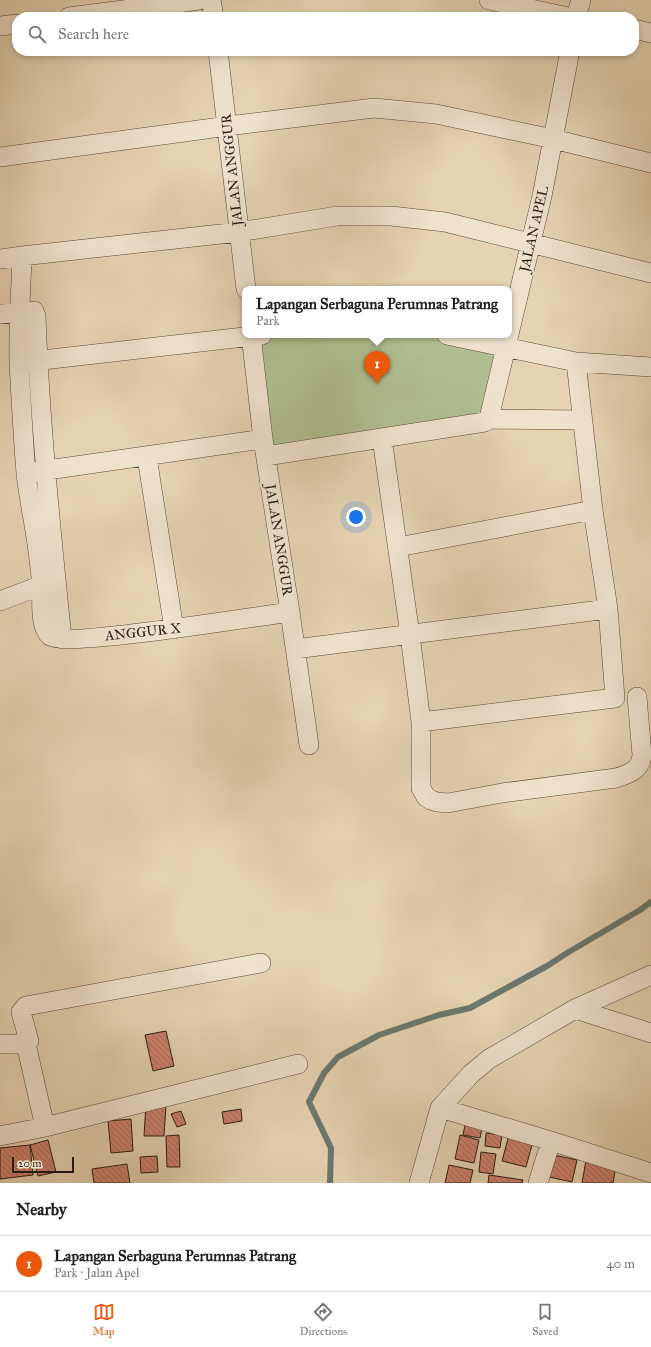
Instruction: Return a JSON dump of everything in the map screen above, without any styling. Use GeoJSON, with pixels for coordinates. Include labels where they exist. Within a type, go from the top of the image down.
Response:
{"type":"FeatureCollection","features":[{"type":"Feature","properties":{"kind":"street"},"geometry":{"type":"LineString","coordinates":[[107,12],[199,0]]}},
{"type":"Feature","properties":{"kind":"street"},"geometry":{"type":"LineString","coordinates":[[212,0],[213,12]]}},
{"type":"Feature","properties":{"kind":"street"},"geometry":{"type":"LineString","coordinates":[[489,0],[545,12]]}},
{"type":"Feature","properties":{"kind":"street"},"geometry":{"type":"LineString","coordinates":[[577,12],[581,0]]}},
{"type":"Feature","properties":{"kind":"street"},"geometry":{"type":"LineString","coordinates":[[0,26],[12,25]]}},
{"type":"Feature","properties":{"kind":"street"},"geometry":{"type":"LineString","coordinates":[[639,30],[651,32]]}},
{"type":"Feature","properties":{"kind":"street","name":"JALAN ANGGUR"},"geometry":{"type":"LineString","coordinates":[[219,56],[246,286]]}},
{"type":"Feature","properties":{"kind":"street","name":"JALAN APEL"},"geometry":{"type":"LineString","coordinates":[[512,325],[531,243],[569,56]]}},
{"type":"Feature","properties":{"kind":"street"},"geometry":{"type":"LineString","coordinates":[[0,157],[374,108],[436,114],[553,139],[651,163]]}},
{"type":"Feature","properties":{"kind":"street"},"geometry":{"type":"LineString","coordinates":[[0,259],[239,232],[337,216],[391,216],[445,222],[651,273]]}},
{"type":"Feature","properties":{"kind":"street"},"geometry":{"type":"LineString","coordinates":[[22,256],[20,312],[45,470],[62,639]]}},
{"type":"Feature","properties":{"kind":"street"},"geometry":{"type":"LineString","coordinates":[[0,314],[20,312]]}},
{"type":"Feature","properties":{"kind":"street"},"geometry":{"type":"LineString","coordinates":[[29,362],[242,336]]}},
{"type":"Feature","properties":{"kind":"street","name":"JALAN ANGGUR"},"geometry":{"type":"LineString","coordinates":[[254,338],[265,448],[290,612],[308,745]]}},
{"type":"Feature","properties":{"kind":"street"},"geometry":{"type":"LineString","coordinates":[[462,338],[576,362],[651,367]]}},
{"type":"Feature","properties":{"kind":"street","name":"JALAN APEL"},"geometry":{"type":"LineString","coordinates":[[488,419],[509,338]]}},
{"type":"Feature","properties":{"kind":"street","name":"ANGGUR X"},"geometry":{"type":"LineString","coordinates":[[29,362],[26,474],[38,542],[42,585],[43,622],[50,637],[62,639],[82,639],[174,629],[290,612]]}},
{"type":"Feature","properties":{"kind":"street"},"geometry":{"type":"LineString","coordinates":[[576,362],[593,510],[608,609],[615,698]]}},
{"type":"Feature","properties":{"kind":"street"},"geometry":{"type":"LineString","coordinates":[[26,474],[45,470],[147,457],[382,438],[485,422],[488,419],[583,420]]}},
{"type":"Feature","properties":{"kind":"street"},"geometry":{"type":"LineString","coordinates":[[382,438],[410,635],[420,722],[421,788],[426,797],[437,802],[448,803],[502,793],[616,778],[632,772],[640,765],[642,755],[644,695],[420,722]]}},
{"type":"Feature","properties":{"kind":"street"},"geometry":{"type":"LineString","coordinates":[[147,457],[174,629]]}},
{"type":"Feature","properties":{"kind":"street"},"geometry":{"type":"LineString","coordinates":[[398,547],[593,510]]}},
{"type":"Feature","properties":{"kind":"street"},"geometry":{"type":"LineString","coordinates":[[0,601],[42,585]]}},
{"type":"Feature","properties":{"kind":"street"},"geometry":{"type":"LineString","coordinates":[[295,649],[608,609]]}},
{"type":"Feature","properties":{"kind":"street"},"geometry":{"type":"LineString","coordinates":[[45,1127],[26,1044],[28,1041],[22,1012],[26,1006],[261,963]]}},
{"type":"Feature","properties":{"kind":"street"},"geometry":{"type":"LineString","coordinates":[[419,1183],[440,1108],[471,1074],[490,1059],[575,1009],[651,975]]}},
{"type":"Feature","properties":{"kind":"street"},"geometry":{"type":"LineString","coordinates":[[575,1009],[651,1033]]}},
{"type":"Feature","properties":{"kind":"street"},"geometry":{"type":"LineString","coordinates":[[0,1044],[26,1044]]}},
{"type":"Feature","properties":{"kind":"street"},"geometry":{"type":"LineString","coordinates":[[0,1136],[45,1127],[298,1064]]}},
{"type":"Feature","properties":{"kind":"street"},"geometry":{"type":"LineString","coordinates":[[440,1108],[551,1141],[630,1175],[651,1173]]}},
{"type":"Feature","properties":{"kind":"street"},"geometry":{"type":"LineString","coordinates":[[538,1183],[551,1141]]}},
{"type":"Feature","properties":{"kind":"green space"},"geometry":{"type":"Polygon","coordinates":[[[252,338],[456,338],[505,347],[486,420],[268,455],[252,338]]]}},
{"type":"Feature","properties":{"kind":"building"},"geometry":{"type":"Polygon","coordinates":[[[166,1031],[174,1066],[153,1071],[145,1035],[166,1031]]]}},
{"type":"Feature","properties":{"kind":"building"},"geometry":{"type":"Polygon","coordinates":[[[146,1104],[166,1105],[164,1136],[144,1136],[146,1104]]]}},
{"type":"Feature","properties":{"kind":"building"},"geometry":{"type":"Polygon","coordinates":[[[241,1109],[242,1121],[224,1124],[222,1112],[241,1109]]]}},
{"type":"Feature","properties":{"kind":"building"},"geometry":{"type":"Polygon","coordinates":[[[181,1111],[186,1124],[177,1127],[171,1114],[181,1111]]]}},
{"type":"Feature","properties":{"kind":"building"},"geometry":{"type":"Polygon","coordinates":[[[131,1119],[133,1151],[111,1153],[108,1121],[131,1119]]]}},
{"type":"Feature","properties":{"kind":"building"},"geometry":{"type":"Polygon","coordinates":[[[465,1125],[482,1128],[480,1138],[463,1135],[465,1125]]]}},
{"type":"Feature","properties":{"kind":"building"},"geometry":{"type":"Polygon","coordinates":[[[486,1133],[502,1135],[500,1148],[485,1146],[486,1133]]]}},
{"type":"Feature","properties":{"kind":"building"},"geometry":{"type":"Polygon","coordinates":[[[179,1135],[180,1167],[167,1167],[166,1136],[179,1135]]]}},
{"type":"Feature","properties":{"kind":"building"},"geometry":{"type":"Polygon","coordinates":[[[460,1135],[479,1140],[474,1163],[455,1159],[460,1135]]]}},
{"type":"Feature","properties":{"kind":"building"},"geometry":{"type":"Polygon","coordinates":[[[509,1135],[533,1141],[526,1167],[502,1161],[509,1135]]]}},
{"type":"Feature","properties":{"kind":"building"},"geometry":{"type":"Polygon","coordinates":[[[48,1140],[56,1172],[38,1176],[30,1145],[48,1140]]]}},
{"type":"Feature","properties":{"kind":"building"},"geometry":{"type":"Polygon","coordinates":[[[30,1145],[33,1175],[0,1179],[0,1148],[30,1145]]]}},
{"type":"Feature","properties":{"kind":"building"},"geometry":{"type":"Polygon","coordinates":[[[481,1152],[496,1154],[493,1174],[479,1172],[481,1152]]]}},
{"type":"Feature","properties":{"kind":"building"},"geometry":{"type":"Polygon","coordinates":[[[554,1155],[577,1160],[572,1182],[549,1177],[554,1155]]]}},
{"type":"Feature","properties":{"kind":"building"},"geometry":{"type":"Polygon","coordinates":[[[157,1156],[158,1172],[141,1173],[140,1157],[157,1156]]]}},
{"type":"Feature","properties":{"kind":"building"},"geometry":{"type":"Polygon","coordinates":[[[586,1160],[616,1166],[613,1183],[582,1183],[586,1160]]]}},
{"type":"Feature","properties":{"kind":"building"},"geometry":{"type":"Polygon","coordinates":[[[127,1164],[130,1183],[94,1183],[92,1169],[127,1164]]]}},
{"type":"Feature","properties":{"kind":"building"},"geometry":{"type":"Polygon","coordinates":[[[449,1165],[473,1170],[470,1183],[445,1183],[449,1165]]]}},
{"type":"Feature","properties":{"kind":"building"},"geometry":{"type":"Polygon","coordinates":[[[489,1175],[523,1180],[522,1183],[488,1183],[489,1175]]]}},
{"type":"Feature","properties":{"kind":"waterway"},"geometry":{"type":"LineString","coordinates":[[330,1183],[331,1148],[309,1102],[324,1073],[338,1057],[379,1035],[439,1015],[470,1008],[547,966],[651,902]]}},
{"type":"Feature","properties":{"kind":"place","name":"Lapangan Serbaguna Perumnas Patrang"},"geometry":{"type":"Point","coordinates":[377,384]}}]}
